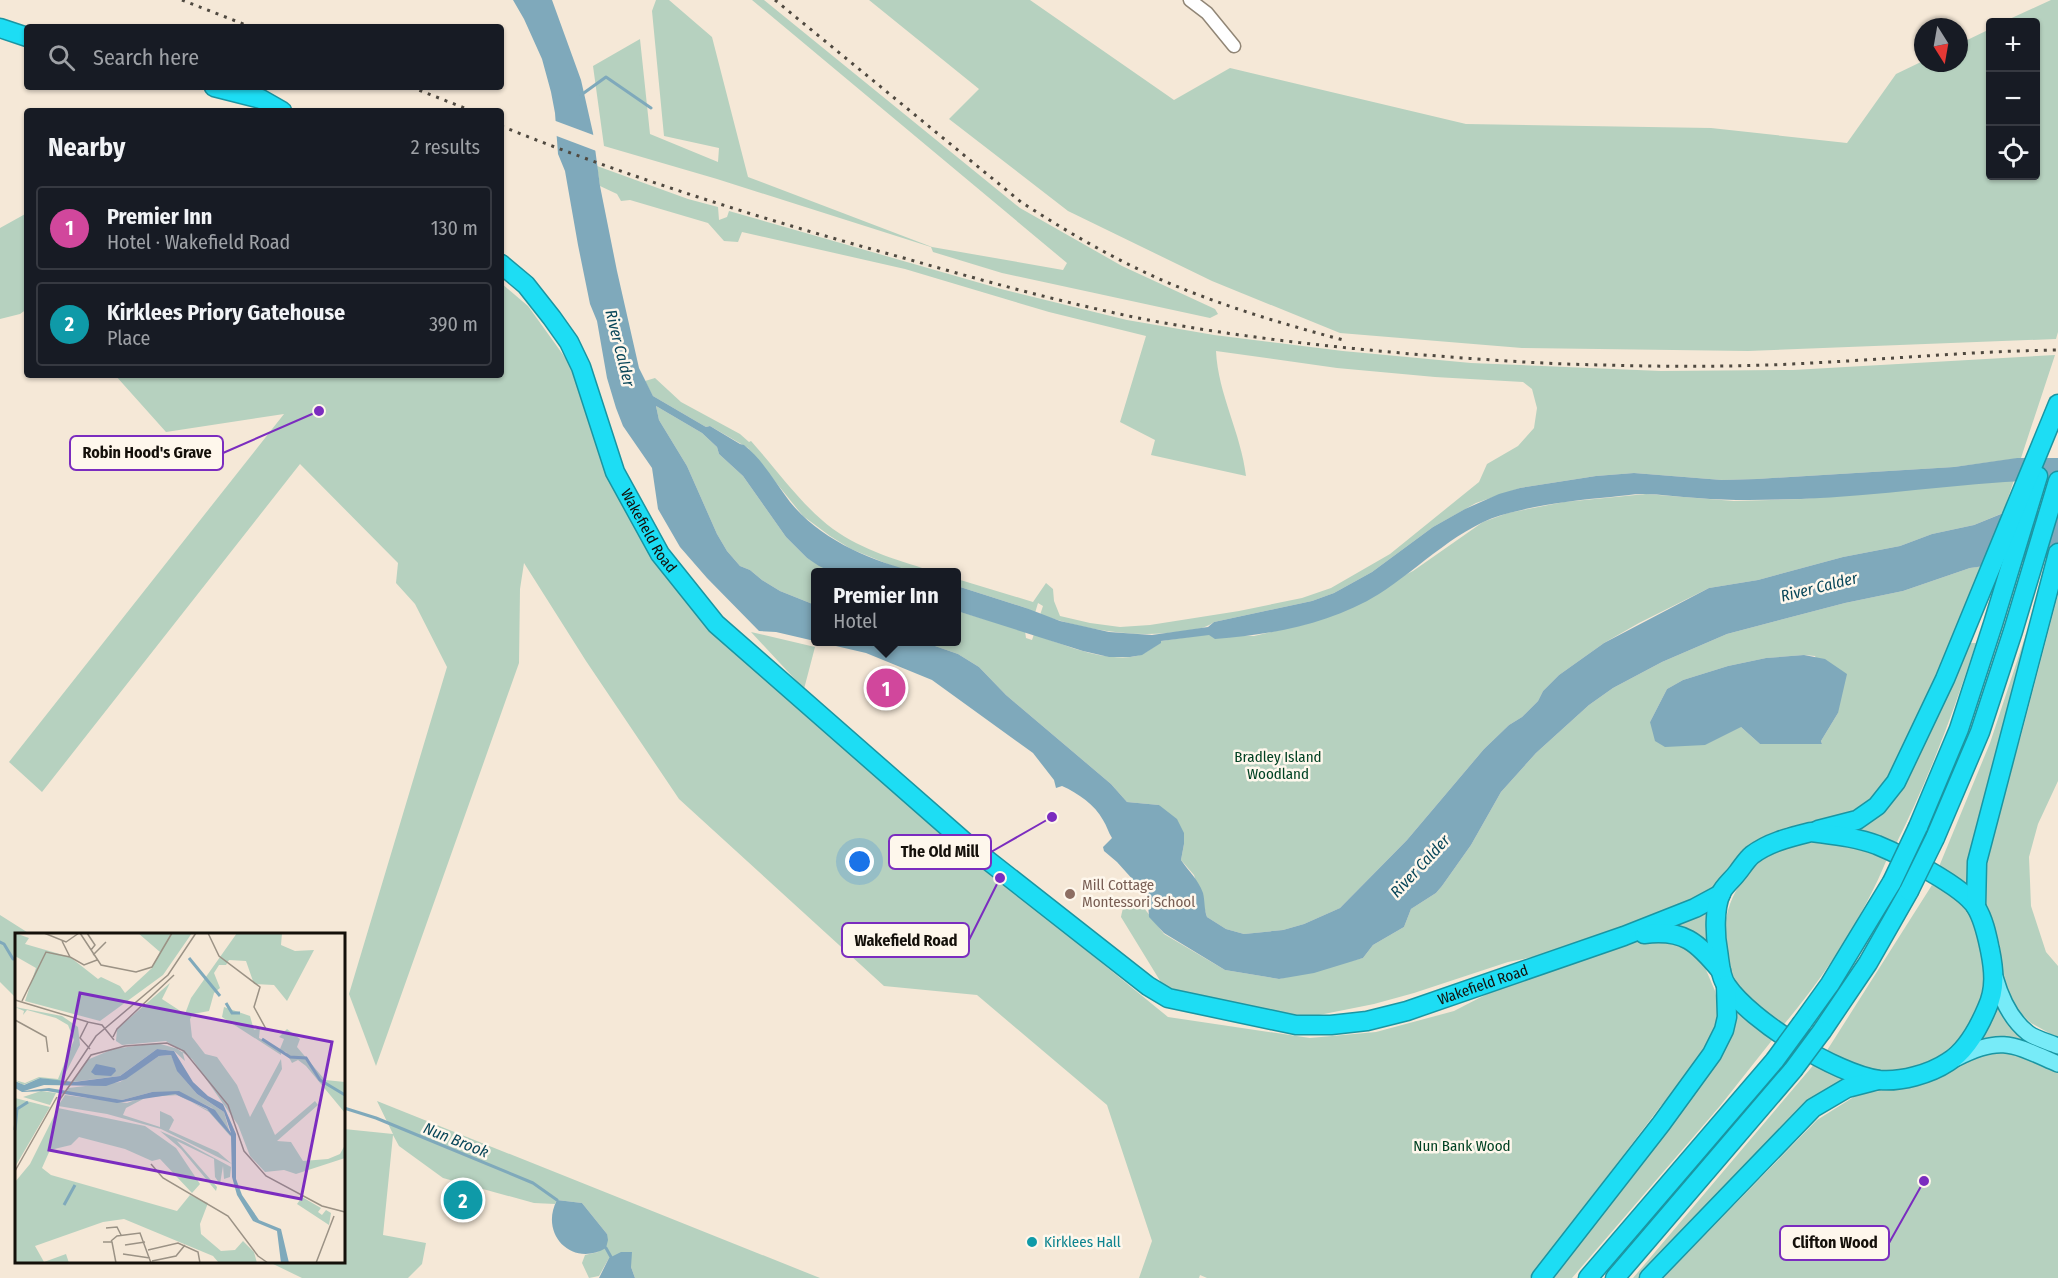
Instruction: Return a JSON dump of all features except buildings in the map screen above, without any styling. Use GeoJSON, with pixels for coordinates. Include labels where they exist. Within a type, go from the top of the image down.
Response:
{"type":"FeatureCollection","features":[{"type":"Feature","properties":{"kind":"highway"},"geometry":{"type":"LineString","coordinates":[[0,28],[24,36]]}},
{"type":"Feature","properties":{"kind":"highway"},"geometry":{"type":"LineString","coordinates":[[226,90],[261,99],[277,108]]}},
{"type":"Feature","properties":{"kind":"highway","name":"Wakefield Road"},"geometry":{"type":"LineString","coordinates":[[504,267],[526,285],[568,342],[581,367],[615,472],[660,555],[716,624],[967,844],[1148,986],[1168,998],[1296,1025],[1349,1023],[1407,1011],[1624,936],[1695,908],[1721,894]]}},
{"type":"Feature","properties":{"kind":"highway"},"geometry":{"type":"LineString","coordinates":[[1541,1278],[1661,1124],[1712,1054],[1724,1030],[1727,1017],[1724,979],[1714,930],[1721,894],[1752,855],[1785,838],[1857,820],[1877,806],[1896,782],[1971,618],[2058,404]]}},
{"type":"Feature","properties":{"kind":"highway"},"geometry":{"type":"LineString","coordinates":[[1588,1278],[1775,1060],[1830,984],[1892,882],[1959,729],[1994,624],[2058,412]]}},
{"type":"Feature","properties":{"kind":"highway"},"geometry":{"type":"LineString","coordinates":[[1615,1278],[1793,1070],[1868,963],[1909,891],[1935,838],[1980,732],[2058,481]]}},
{"type":"Feature","properties":{"kind":"highway"},"geometry":{"type":"LineString","coordinates":[[1976,907],[1977,862],[2058,553]]}},
{"type":"Feature","properties":{"kind":"highway"},"geometry":{"type":"LineString","coordinates":[[1649,1278],[1813,1108],[1847,1088],[1878,1080],[1907,1077],[1929,1071],[1950,1061],[1976,1031],[1992,995],[1994,971],[1986,931],[1976,907],[1968,897],[1938,876],[1877,845],[1852,838],[1811,832]]}},
{"type":"Feature","properties":{"kind":"highway","name":"Wakefield Road"},"geometry":{"type":"LineString","coordinates":[[1624,936],[1667,932],[1686,936],[1701,947],[1747,1009],[1772,1028],[1836,1066],[1878,1080]]}},
{"type":"Feature","properties":{"kind":"main road"},"geometry":{"type":"LineString","coordinates":[[1994,971],[2000,995],[2010,1014],[2028,1033],[2058,1046]]}},
{"type":"Feature","properties":{"kind":"main road"},"geometry":{"type":"LineString","coordinates":[[1950,1061],[1978,1047],[2015,1045],[2058,1064]]}},
{"type":"Feature","properties":{"kind":"street"},"geometry":{"type":"LineString","coordinates":[[1190,0],[1208,13],[1234,46]]}},
{"type":"Feature","properties":{"kind":"green space"},"geometry":{"type":"Polygon","coordinates":[[[656,0],[669,0],[712,37],[748,177],[932,247],[1063,270],[1067,263],[752,0],[764,0],[1020,208],[1122,266],[1215,309],[1218,314],[1210,318],[1002,273],[933,252],[931,247],[717,179],[604,146],[593,66],[640,39],[650,134],[718,162],[719,148],[664,136],[652,11],[656,0]]]}},
{"type":"Feature","properties":{"kind":"green space"},"geometry":{"type":"Polygon","coordinates":[[[869,0],[1030,0],[1174,100],[1230,68],[1466,124],[1711,128],[1847,143],[1896,74],[1914,65],[1914,72],[1968,72],[1968,40],[1986,31],[1986,180],[2040,180],[2040,18],[2012,18],[2051,0],[2058,0],[2058,332],[2056,339],[1748,351],[1522,348],[1340,333],[1212,281],[1068,211],[949,119],[979,89],[869,0]]]}},
{"type":"Feature","properties":{"kind":"green space"},"geometry":{"type":"Polygon","coordinates":[[[597,166],[688,199],[718,207],[719,220],[727,217],[729,211],[1001,289],[1127,320],[1214,335],[1343,351],[1471,363],[1661,371],[1793,370],[2055,355],[2021,458],[1954,467],[1757,479],[1722,480],[1634,473],[1596,476],[1520,488],[1476,503],[1433,527],[1372,572],[1334,593],[1312,601],[1214,622],[1184,631],[1148,634],[1112,632],[1040,615],[1043,606],[1038,603],[1035,613],[961,587],[961,580],[1033,602],[1046,583],[1053,589],[1054,601],[1060,616],[1120,627],[1150,625],[1239,611],[1302,598],[1331,588],[1390,554],[1479,482],[1487,464],[1518,446],[1534,428],[1537,408],[1532,389],[1523,382],[1337,368],[1216,351],[1221,383],[1246,476],[1151,455],[1155,440],[1120,422],[1146,336],[1049,312],[905,269],[742,232],[738,242],[724,241],[708,223],[630,200],[621,201],[617,194],[600,186],[597,166]]]}},
{"type":"Feature","properties":{"kind":"green space"},"geometry":{"type":"Polygon","coordinates":[[[24,215],[24,311],[0,319],[0,228],[24,215]]]}},
{"type":"Feature","properties":{"kind":"green space","name":"Nun Bank Wood"},"geometry":{"type":"Polygon","coordinates":[[[504,286],[528,306],[569,363],[612,481],[722,635],[1071,938],[1168,1017],[1310,1038],[1376,1032],[1454,1011],[1520,977],[1626,944],[1661,939],[1686,946],[1701,958],[1715,991],[1720,1018],[1708,1052],[1660,1107],[1530,1278],[1207,1278],[1200,1275],[1199,1278],[1139,1278],[1152,1241],[1107,1105],[977,995],[884,986],[679,799],[586,661],[524,563],[520,589],[519,663],[376,1066],[349,994],[447,667],[415,604],[396,583],[398,563],[300,464],[42,792],[9,762],[284,414],[166,432],[118,378],[504,378],[504,286]]]}},
{"type":"Feature","properties":{"kind":"green space"},"geometry":{"type":"Polygon","coordinates":[[[655,378],[681,402],[740,434],[749,442],[751,441],[800,499],[833,529],[869,549],[923,568],[895,567],[851,549],[830,536],[803,516],[748,448],[653,396],[645,381],[655,378]]]}},
{"type":"Feature","properties":{"kind":"green space"},"geometry":{"type":"Polygon","coordinates":[[[656,406],[702,433],[717,447],[719,454],[743,476],[786,537],[807,558],[825,568],[811,568],[811,603],[780,591],[762,580],[750,570],[740,566],[727,551],[717,534],[687,466],[659,420],[656,406]]]}},
{"type":"Feature","properties":{"kind":"green space","name":"Bradley Island Woodland"},"geometry":{"type":"Polygon","coordinates":[[[2014,480],[2003,513],[1974,525],[1932,534],[1900,546],[1843,557],[1758,580],[1709,588],[1604,643],[1559,675],[1522,717],[1509,725],[1484,749],[1407,840],[1340,908],[1304,924],[1283,930],[1244,934],[1226,929],[1207,917],[1194,875],[1181,860],[1184,844],[1159,805],[1127,802],[1111,784],[1006,695],[979,667],[958,654],[935,646],[961,646],[961,612],[1025,631],[1026,638],[1032,640],[1034,634],[1094,654],[1131,657],[1146,652],[1161,641],[1209,634],[1254,636],[1306,624],[1413,571],[1483,522],[1508,513],[1564,502],[1646,494],[1734,501],[1803,499],[2014,480]]]}},
{"type":"Feature","properties":{"kind":"green space"},"geometry":{"type":"Polygon","coordinates":[[[1983,566],[1900,761],[1872,800],[1842,817],[1787,827],[1744,848],[1709,892],[1690,904],[1548,954],[1508,962],[1374,1004],[1309,1017],[1270,1014],[1177,995],[1162,984],[1121,917],[1125,905],[1137,899],[1164,934],[1225,970],[1279,979],[1363,958],[1373,945],[1404,927],[1411,909],[1436,893],[1442,886],[1471,845],[1501,792],[1536,753],[1589,705],[1613,688],[1662,662],[1727,634],[1845,603],[1903,591],[1970,568],[1983,566]],[[1815,656],[1766,658],[1728,666],[1683,680],[1667,689],[1650,722],[1741,727],[1760,744],[1822,744],[1821,741],[1838,713],[1815,656]]]}},
{"type":"Feature","properties":{"kind":"green space"},"geometry":{"type":"Polygon","coordinates":[[[2058,595],[2058,781],[2038,824],[2029,857],[2031,906],[2046,952],[2058,966],[2058,1038],[2031,1023],[2018,1011],[2007,993],[2001,965],[2000,945],[1982,896],[1981,875],[1997,809],[2021,736],[2058,595]]]}},
{"type":"Feature","properties":{"kind":"green space"},"geometry":{"type":"Polygon","coordinates":[[[751,632],[815,647],[804,689],[751,632]]]}},
{"type":"Feature","properties":{"kind":"green space"},"geometry":{"type":"Polygon","coordinates":[[[2026,634],[2031,635],[1972,895],[1938,869],[1990,743],[2026,634]]]}},
{"type":"Feature","properties":{"kind":"green space"},"geometry":{"type":"Polygon","coordinates":[[[1969,643],[1976,643],[1949,721],[1918,798],[1894,848],[1847,830],[1860,826],[1969,643]]]}},
{"type":"Feature","properties":{"kind":"green space"},"geometry":{"type":"Polygon","coordinates":[[[1809,841],[1849,846],[1887,859],[1866,904],[1840,948],[1780,1029],[1743,993],[1733,978],[1725,948],[1726,917],[1737,889],[1756,865],[1789,846],[1809,841]]]}},
{"type":"Feature","properties":{"kind":"green space"},"geometry":{"type":"Polygon","coordinates":[[[1932,885],[1958,901],[1968,913],[1977,932],[1986,971],[1984,991],[1970,1023],[1948,1049],[1918,1067],[1901,1071],[1872,1069],[1826,1052],[1932,885]]]}},
{"type":"Feature","properties":{"kind":"green space"},"geometry":{"type":"Polygon","coordinates":[[[1709,908],[1706,942],[1667,925],[1709,908]]]}},
{"type":"Feature","properties":{"kind":"green space"},"geometry":{"type":"Polygon","coordinates":[[[0,915],[28,933],[15,933],[15,997],[0,982],[0,915]]]}},
{"type":"Feature","properties":{"kind":"green space"},"geometry":{"type":"Polygon","coordinates":[[[1997,1002],[2031,1040],[2028,1044],[1997,1038],[1977,1040],[1997,1002]]]}},
{"type":"Feature","properties":{"kind":"green space"},"geometry":{"type":"Polygon","coordinates":[[[1733,1006],[1752,1025],[1773,1039],[1720,1106],[1572,1278],[1548,1278],[1595,1218],[1733,1006]]]}},
{"type":"Feature","properties":{"kind":"green space"},"geometry":{"type":"Polygon","coordinates":[[[1994,1052],[2021,1054],[2058,1070],[2058,1278],[1663,1278],[1817,1120],[1860,1093],[1909,1088],[1934,1080],[1974,1056],[1994,1052]]]}},
{"type":"Feature","properties":{"kind":"green space"},"geometry":{"type":"Polygon","coordinates":[[[1816,1062],[1854,1081],[1641,1278],[1633,1278],[1816,1062]]]}},
{"type":"Feature","properties":{"kind":"green space"},"geometry":{"type":"Polygon","coordinates":[[[377,1101],[820,1278],[635,1278],[631,1267],[609,1258],[599,1276],[589,1278],[582,1263],[585,1255],[598,1252],[607,1234],[582,1203],[557,1200],[555,1204],[534,1203],[443,1178],[399,1146],[393,1135],[383,1235],[426,1243],[422,1264],[408,1278],[302,1278],[271,1263],[345,1263],[345,1129],[393,1134],[377,1101]]]}},
{"type":"Feature","properties":{"kind":"water","name":"River Calder"},"geometry":{"type":"Polygon","coordinates":[[[513,0],[552,0],[581,80],[593,133],[600,186],[617,271],[639,368],[653,396],[706,427],[710,426],[744,445],[763,464],[802,515],[832,538],[865,555],[903,568],[823,568],[819,566],[807,558],[786,537],[743,476],[719,454],[717,447],[702,433],[656,406],[659,420],[687,466],[717,534],[727,551],[740,566],[750,570],[762,580],[780,591],[811,603],[811,640],[776,632],[759,631],[680,547],[658,509],[652,468],[623,426],[607,378],[597,321],[590,304],[578,245],[565,171],[558,154],[551,92],[542,59],[513,0]]]}},
{"type":"Feature","properties":{"kind":"water"},"geometry":{"type":"Polygon","coordinates":[[[2017,458],[2058,458],[2058,480],[1801,499],[1723,500],[1639,494],[1547,505],[1509,513],[1474,527],[1441,548],[1379,594],[1341,613],[1278,631],[1215,639],[1209,635],[1161,641],[1142,655],[1130,657],[1109,657],[1083,651],[961,612],[961,587],[1060,621],[1109,632],[1152,635],[1208,627],[1214,622],[1312,601],[1334,593],[1372,572],[1433,527],[1465,509],[1499,494],[1520,488],[1596,476],[1634,473],[1722,480],[1954,467],[2017,458]]]}},
{"type":"Feature","properties":{"kind":"water","name":"River Calder"},"geometry":{"type":"Polygon","coordinates":[[[2058,511],[2058,556],[1970,568],[1903,591],[1845,603],[1727,634],[1662,662],[1613,688],[1589,705],[1536,753],[1501,792],[1471,845],[1442,886],[1436,893],[1411,909],[1404,927],[1373,945],[1363,958],[1314,973],[1279,979],[1225,970],[1164,933],[1149,917],[1147,889],[1135,882],[1104,851],[1103,847],[1112,838],[1100,815],[1091,804],[1062,786],[1056,788],[1054,780],[1033,753],[932,680],[866,653],[836,646],[935,646],[958,654],[979,667],[1006,695],[1111,784],[1127,802],[1159,805],[1177,819],[1184,833],[1181,860],[1201,888],[1207,917],[1226,929],[1244,934],[1283,930],[1304,924],[1340,908],[1407,840],[1484,749],[1509,725],[1522,717],[1559,675],[1604,643],[1709,588],[1758,580],[1843,557],[1900,546],[1932,534],[1974,525],[2001,514],[2058,511]]]}},
{"type":"Feature","properties":{"kind":"water"},"geometry":{"type":"Polygon","coordinates":[[[1804,655],[1825,659],[1847,674],[1838,713],[1821,741],[1822,744],[1760,744],[1741,727],[1705,745],[1665,747],[1655,741],[1650,722],[1667,689],[1683,680],[1728,666],[1766,658],[1804,655]]]}},
{"type":"Feature","properties":{"kind":"water"},"geometry":{"type":"Polygon","coordinates":[[[557,1200],[582,1203],[607,1234],[606,1248],[593,1253],[581,1254],[571,1251],[562,1244],[552,1225],[557,1200]]]}},
{"type":"Feature","properties":{"kind":"water"},"geometry":{"type":"Polygon","coordinates":[[[621,1252],[632,1252],[631,1267],[635,1278],[599,1278],[609,1258],[621,1252]]]}},
{"type":"Feature","properties":{"kind":"pier"},"geometry":{"type":"Polygon","coordinates":[[[553,120],[596,136],[599,152],[554,135],[553,120]]]}},
{"type":"Feature","properties":{"kind":"waterway"},"geometry":{"type":"LineString","coordinates":[[581,95],[606,77],[651,108]]}},
{"type":"Feature","properties":{"kind":"waterway","name":"Nun Brook"},"geometry":{"type":"LineString","coordinates":[[0,942],[15,959]]}},
{"type":"Feature","properties":{"kind":"waterway","name":"Nun Brook"},"geometry":{"type":"LineString","coordinates":[[345,1108],[376,1118],[533,1183],[557,1200]]}},
{"type":"Feature","properties":{"kind":"waterway","name":"Nun Brook"},"geometry":{"type":"LineString","coordinates":[[606,1248],[611,1257]]}},
{"type":"Feature","properties":{"kind":"railway"},"geometry":{"type":"LineString","coordinates":[[182,0],[243,24]]}},
{"type":"Feature","properties":{"kind":"railway"},"geometry":{"type":"LineString","coordinates":[[775,0],[1021,202],[1062,228],[1125,263],[1191,292],[1268,319],[1347,341]]}},
{"type":"Feature","properties":{"kind":"railway"},"geometry":{"type":"LineString","coordinates":[[419,90],[464,108]]}},
{"type":"Feature","properties":{"kind":"railway"},"geometry":{"type":"LineString","coordinates":[[504,127],[653,182],[859,246],[1085,306],[1143,319],[1243,335],[1412,354],[1629,366],[1759,365],[2058,350]]}},
{"type":"Feature","properties":{"kind":"place","name":"Robin Hood's Grave"},"geometry":{"type":"Point","coordinates":[319,411]}},
{"type":"Feature","properties":{"kind":"place","name":"Premier Inn"},"geometry":{"type":"Point","coordinates":[886,688]}},
{"type":"Feature","properties":{"kind":"place","name":"The Old Mill"},"geometry":{"type":"Point","coordinates":[1052,817]}},
{"type":"Feature","properties":{"kind":"place","name":"Wakefield Road"},"geometry":{"type":"Point","coordinates":[1000,878]}},
{"type":"Feature","properties":{"kind":"place","name":"Mill Cottage Montessori School"},"geometry":{"type":"Point","coordinates":[1070,894]}},
{"type":"Feature","properties":{"kind":"place","name":"Clifton Wood"},"geometry":{"type":"Point","coordinates":[1924,1181]}},
{"type":"Feature","properties":{"kind":"place","name":"Kirklees Priory Gatehouse"},"geometry":{"type":"Point","coordinates":[463,1200]}},
{"type":"Feature","properties":{"kind":"place","name":"Kirklees Hall"},"geometry":{"type":"Point","coordinates":[1032,1242]}}]}
